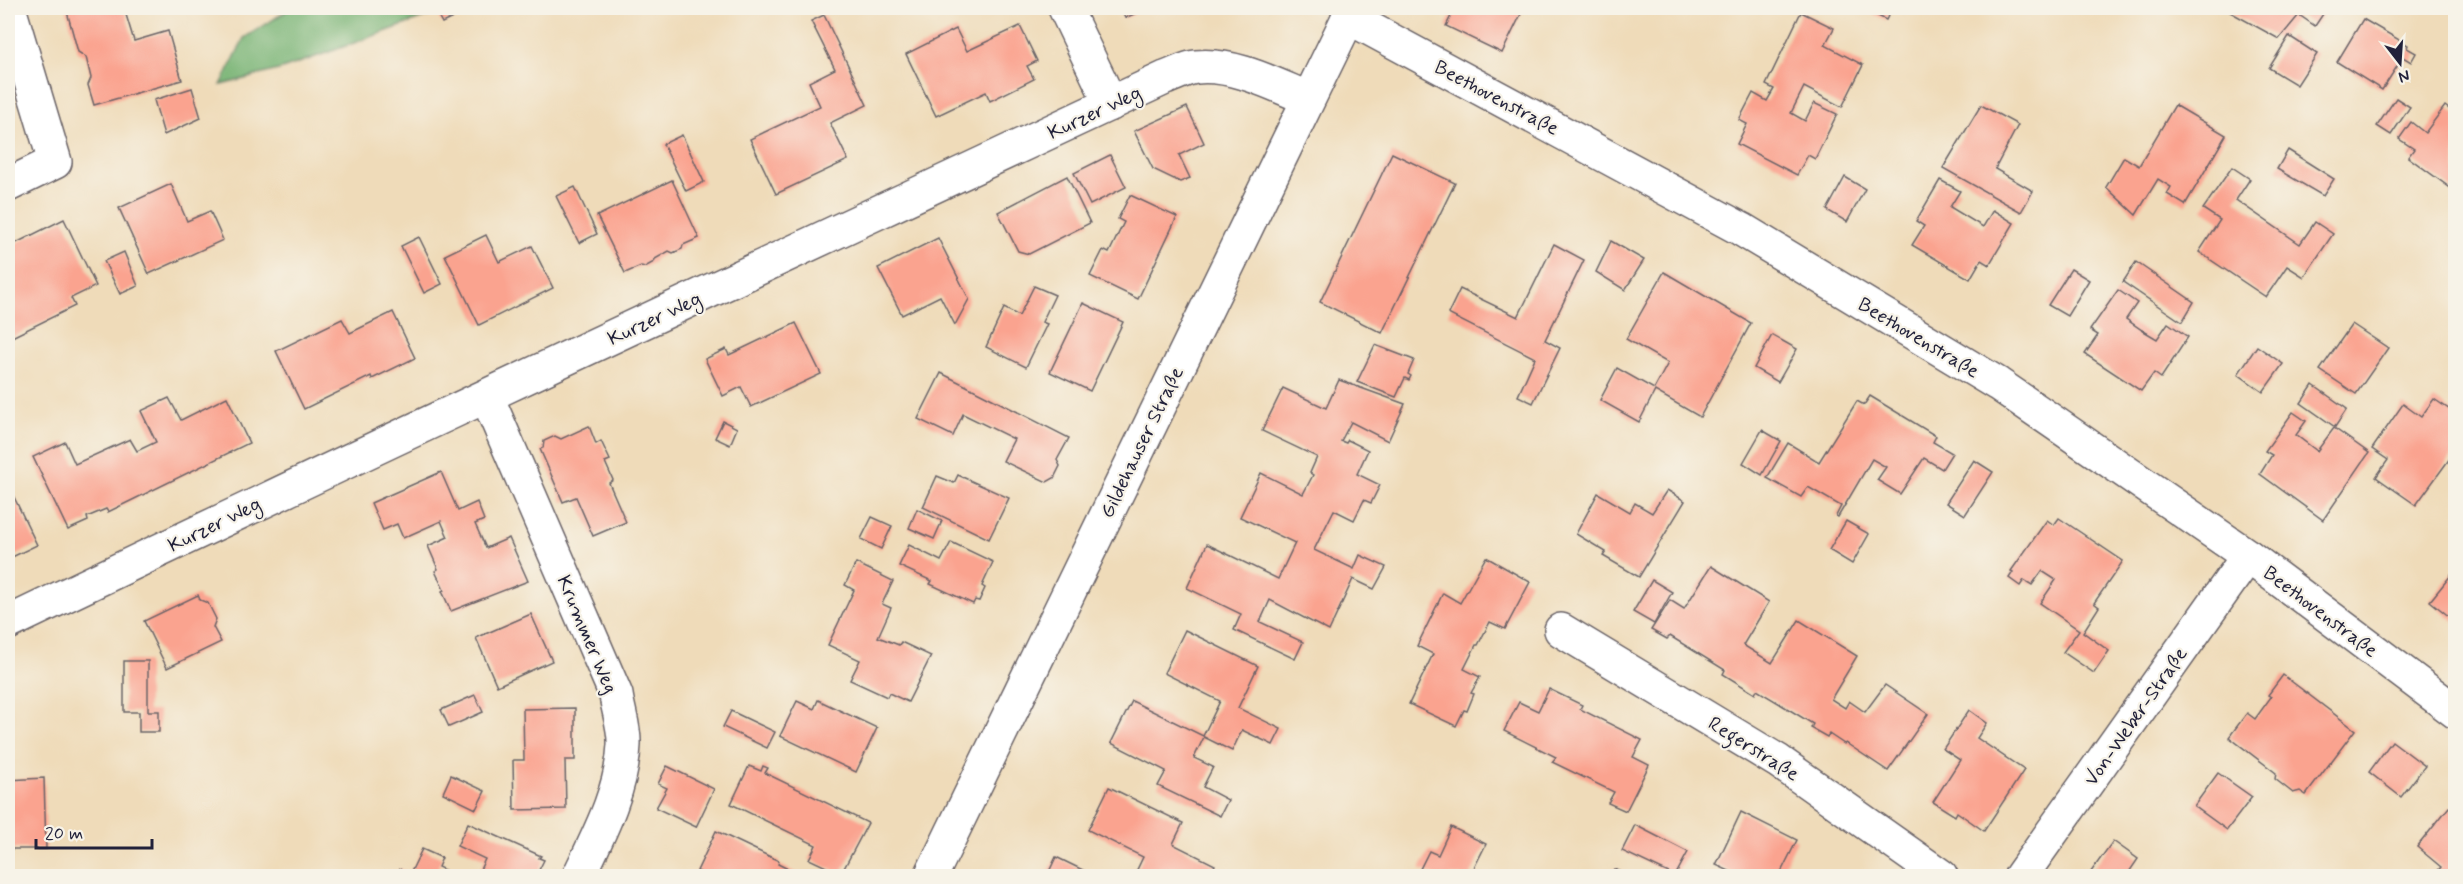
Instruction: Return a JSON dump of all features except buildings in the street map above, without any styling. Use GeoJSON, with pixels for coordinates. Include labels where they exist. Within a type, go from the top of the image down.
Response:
{"type":"FeatureCollection","features":[{"type":"Feature","properties":{"kind":"street"},"geometry":{"type":"LineString","coordinates":[[8,185],[55,162],[9,8]]}},
{"type":"Feature","properties":{"kind":"street"},"geometry":{"type":"LineString","coordinates":[[1065,8],[1111,104]]}},
{"type":"Feature","properties":{"kind":"street","name":"Gildehauser Straße"},"geometry":{"type":"LineString","coordinates":[[931,876],[1350,12]]}},
{"type":"Feature","properties":{"kind":"street","name":"Beethovenstraße"},"geometry":{"type":"LineString","coordinates":[[1350,12],[1741,229],[1998,384],[2248,556],[2456,712]]}},
{"type":"Feature","properties":{"kind":"street","name":"Kurzer Weg"},"geometry":{"type":"LineString","coordinates":[[8,623],[320,473],[1195,67],[1222,69],[1256,76],[1307,98]]}},
{"type":"Feature","properties":{"kind":"street","name":"Krummer Weg"},"geometry":{"type":"LineString","coordinates":[[487,397],[616,695],[624,744],[617,785],[579,876]]}},
{"type":"Feature","properties":{"kind":"street","name":"Von-Weber-Straße"},"geometry":{"type":"LineString","coordinates":[[2021,876],[2248,556]]}},
{"type":"Feature","properties":{"kind":"street","name":"Regerstraße"},"geometry":{"type":"LineString","coordinates":[[1561,630],[1778,761],[1941,876]]}},
{"type":"Feature","properties":{"kind":"green space"},"geometry":{"type":"Polygon","coordinates":[[[291,8],[434,8],[437,13],[282,69],[221,85],[244,38],[291,8]]]}}]}
